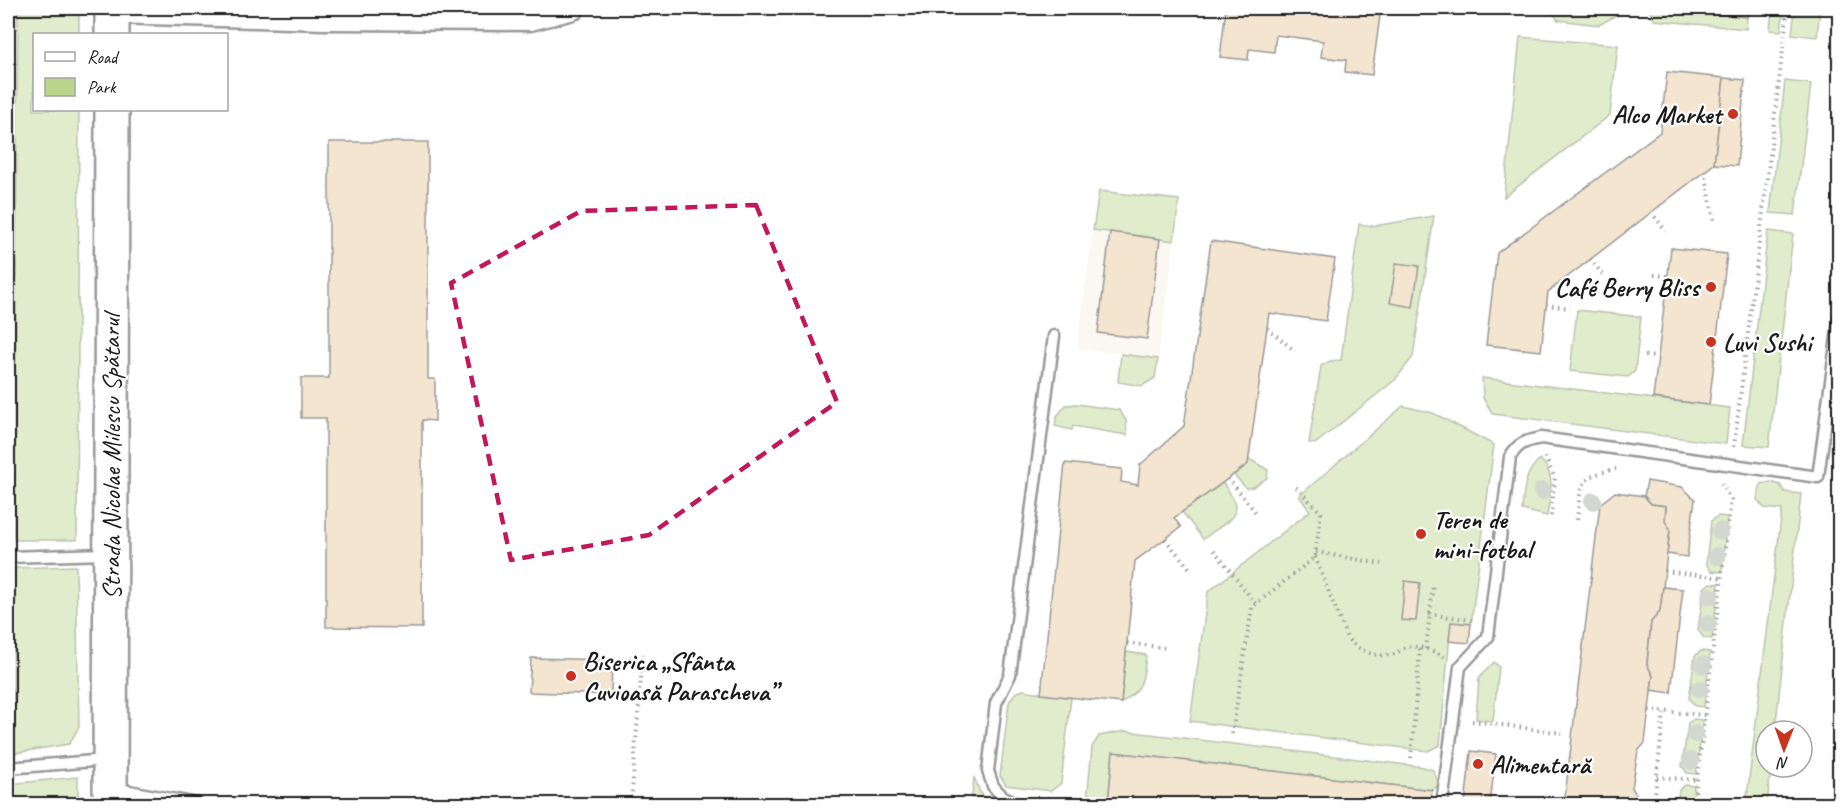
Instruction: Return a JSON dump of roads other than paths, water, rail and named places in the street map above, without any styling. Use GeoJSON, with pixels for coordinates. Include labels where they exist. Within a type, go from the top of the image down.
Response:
{"type":"FeatureCollection","features":[{"type":"Feature","properties":{"kind":"main road","name":"Strada Nicolae Milescu Spătarul"},"geometry":{"type":"LineString","coordinates":[[110,784],[112,111]]}},
{"type":"Feature","properties":{"kind":"street"},"geometry":{"type":"LineString","coordinates":[[112,18],[326,13],[530,19],[573,8]]}},
{"type":"Feature","properties":{"kind":"lane"},"geometry":{"type":"LineString","coordinates":[[1442,804],[1460,667],[1488,637],[1510,457],[1515,448],[1524,442],[1541,438],[1818,477],[1839,315]]}},
{"type":"Feature","properties":{"kind":"lane"},"geometry":{"type":"LineString","coordinates":[[1018,804],[1002,796],[993,786],[988,771],[996,703],[1010,675],[1054,336]]}},
{"type":"Feature","properties":{"kind":"lane"},"geometry":{"type":"LineString","coordinates":[[8,557],[110,554]]}},
{"type":"Feature","properties":{"kind":"lane"},"geometry":{"type":"LineString","coordinates":[[8,768],[110,784],[198,804]]}},
{"type":"Feature","properties":{"kind":"place","name":"Alco Market"},"geometry":{"type":"Point","coordinates":[1733,114]}},
{"type":"Feature","properties":{"kind":"place","name":"Café Berry Bliss"},"geometry":{"type":"Point","coordinates":[1711,287]}},
{"type":"Feature","properties":{"kind":"place","name":"Luvi Sushi"},"geometry":{"type":"Point","coordinates":[1711,342]}},
{"type":"Feature","properties":{"kind":"place","name":"Teren de mini-fotbal"},"geometry":{"type":"Point","coordinates":[1421,534]}},
{"type":"Feature","properties":{"kind":"place","name":"Biserica „Sfânta Cuvioasă Parascheva”"},"geometry":{"type":"Point","coordinates":[571,676]}},
{"type":"Feature","properties":{"kind":"place","name":"Alimentară"},"geometry":{"type":"Point","coordinates":[1478,764]}}]}
